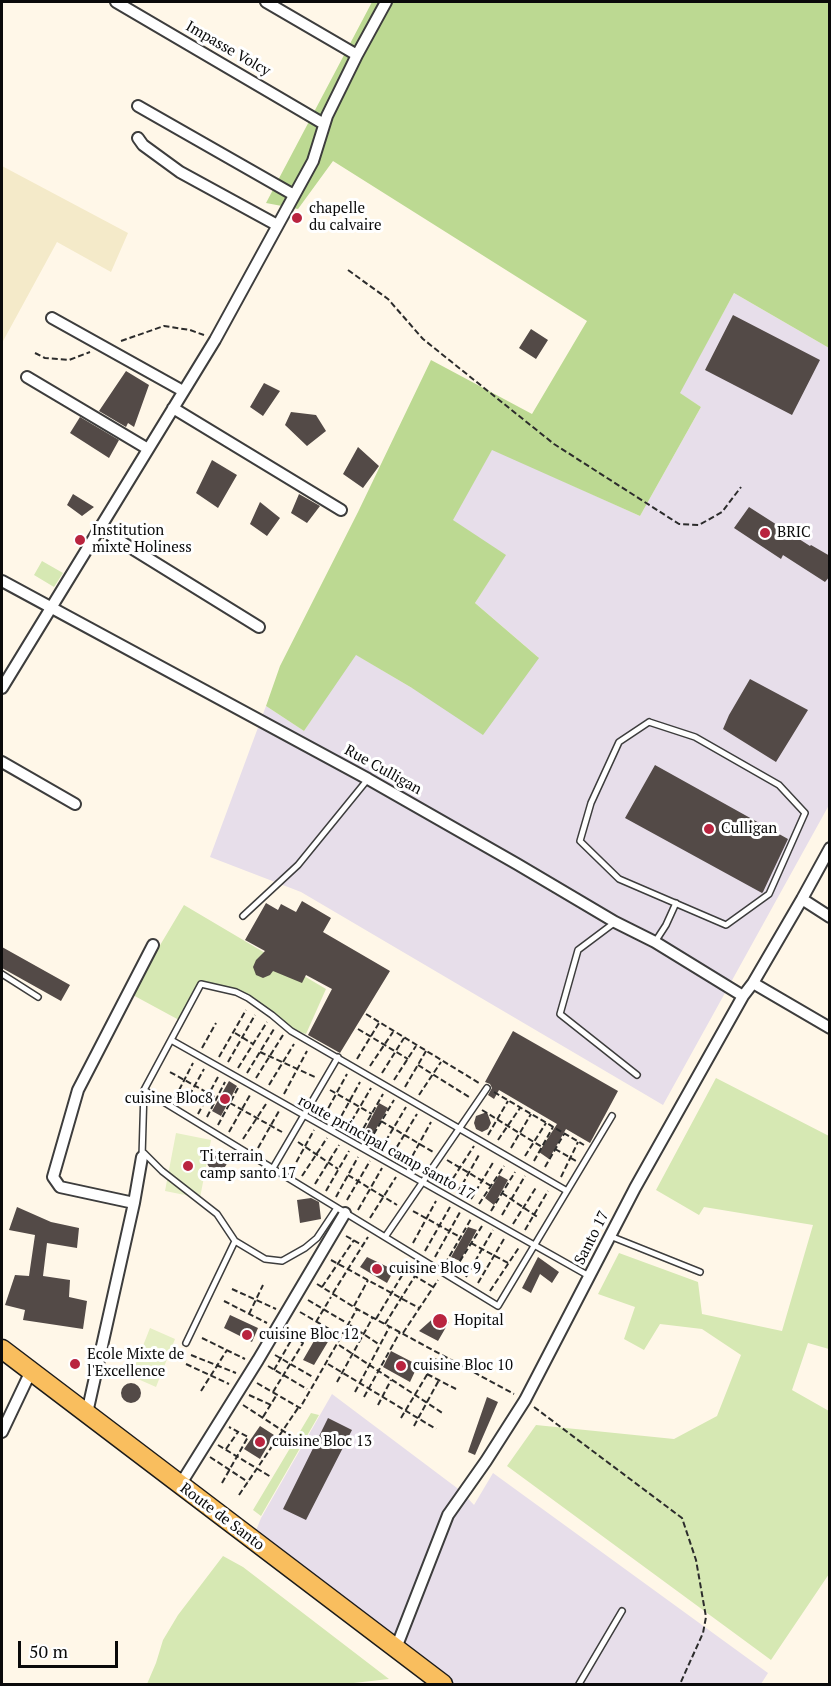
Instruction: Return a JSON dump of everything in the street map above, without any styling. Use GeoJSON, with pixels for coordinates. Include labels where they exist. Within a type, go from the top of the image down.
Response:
{"type":"FeatureCollection","features":[{"type":"Feature","properties":{"kind":"main road","name":"Route de Santo"},"geometry":{"type":"LineString","coordinates":[[2,1349],[443,1684]]}},
{"type":"Feature","properties":{"kind":"street","name":"Impasse Volcy"},"geometry":{"type":"LineString","coordinates":[[116,2],[324,124]]}},
{"type":"Feature","properties":{"kind":"street"},"geometry":{"type":"LineString","coordinates":[[266,2],[357,55]]}},
{"type":"Feature","properties":{"kind":"street"},"geometry":{"type":"LineString","coordinates":[[2,688],[215,340],[313,161],[324,124],[357,55],[386,2]]}},
{"type":"Feature","properties":{"kind":"street"},"geometry":{"type":"LineString","coordinates":[[138,106],[294,195]]}},
{"type":"Feature","properties":{"kind":"street"},"geometry":{"type":"LineString","coordinates":[[138,138],[143,145],[180,172],[278,225]]}},
{"type":"Feature","properties":{"kind":"street"},"geometry":{"type":"LineString","coordinates":[[52,318],[183,391]]}},
{"type":"Feature","properties":{"kind":"street"},"geometry":{"type":"LineString","coordinates":[[27,377],[148,449]]}},
{"type":"Feature","properties":{"kind":"street"},"geometry":{"type":"LineString","coordinates":[[173,408],[341,510]]}},
{"type":"Feature","properties":{"kind":"street"},"geometry":{"type":"LineString","coordinates":[[99,528],[259,627]]}},
{"type":"Feature","properties":{"kind":"street","name":"Rue Culligan"},"geometry":{"type":"LineString","coordinates":[[2,581],[368,779],[615,922],[655,942],[743,996]]}},
{"type":"Feature","properties":{"kind":"street"},"geometry":{"type":"LineString","coordinates":[[2,762],[75,804]]}},
{"type":"Feature","properties":{"kind":"street","name":"Santo 17"},"geometry":{"type":"LineString","coordinates":[[396,1648],[448,1515],[525,1400],[635,1188],[743,996],[753,983],[830,848]]}},
{"type":"Feature","properties":{"kind":"street"},"geometry":{"type":"LineString","coordinates":[[802,899],[830,916]]}},
{"type":"Feature","properties":{"kind":"street"},"geometry":{"type":"LineString","coordinates":[[134,1203],[60,1186],[53,1177],[78,1090],[153,945]]}},
{"type":"Feature","properties":{"kind":"street"},"geometry":{"type":"LineString","coordinates":[[753,983],[830,1028]]}},
{"type":"Feature","properties":{"kind":"street"},"geometry":{"type":"LineString","coordinates":[[87,1413],[143,1154]]}},
{"type":"Feature","properties":{"kind":"street"},"geometry":{"type":"LineString","coordinates":[[180,1485],[265,1349],[336,1229],[342,1211]]}},
{"type":"Feature","properties":{"kind":"street"},"geometry":{"type":"LineString","coordinates":[[2,1432],[31,1371]]}},
{"type":"Feature","properties":{"kind":"lane"},"geometry":{"type":"LineString","coordinates":[[648,723],[695,737],[779,785],[806,813],[769,894],[726,925],[676,903],[619,879],[580,841],[591,803],[620,742],[648,723]]}},
{"type":"Feature","properties":{"kind":"lane"},"geometry":{"type":"LineString","coordinates":[[243,916],[298,865],[368,779]]}},
{"type":"Feature","properties":{"kind":"lane"},"geometry":{"type":"LineString","coordinates":[[655,942],[676,903]]}},
{"type":"Feature","properties":{"kind":"lane"},"geometry":{"type":"LineString","coordinates":[[615,922],[578,950],[560,1014],[637,1075]]}},
{"type":"Feature","properties":{"kind":"lane"},"geometry":{"type":"LineString","coordinates":[[2,975],[38,997]]}},
{"type":"Feature","properties":{"kind":"lane"},"geometry":{"type":"LineString","coordinates":[[342,1211],[305,1248],[282,1261],[271,1261],[235,1241],[217,1214],[143,1154],[144,1090],[201,984],[236,992],[248,998],[291,1030],[567,1191]]}},
{"type":"Feature","properties":{"kind":"lane","name":"route principal camp santo 17"},"geometry":{"type":"LineString","coordinates":[[171,1040],[589,1276]]}},
{"type":"Feature","properties":{"kind":"lane"},"geometry":{"type":"LineString","coordinates":[[273,1167],[325,1084],[338,1057]]}},
{"type":"Feature","properties":{"kind":"lane"},"geometry":{"type":"LineString","coordinates":[[385,1237],[441,1156],[474,1103],[487,1088]]}},
{"type":"Feature","properties":{"kind":"lane"},"geometry":{"type":"LineString","coordinates":[[144,1090],[498,1306],[612,1116]]}},
{"type":"Feature","properties":{"kind":"lane"},"geometry":{"type":"LineString","coordinates":[[609,1236],[700,1272]]}},
{"type":"Feature","properties":{"kind":"lane"},"geometry":{"type":"LineString","coordinates":[[186,1343],[235,1241]]}},
{"type":"Feature","properties":{"kind":"lane"},"geometry":{"type":"LineString","coordinates":[[579,1684],[622,1611]]}},
{"type":"Feature","properties":{"kind":"path"},"geometry":{"type":"LineString","coordinates":[[348,270],[388,299],[423,339],[554,444],[679,524],[699,525],[722,512],[741,487]]}},
{"type":"Feature","properties":{"kind":"path"},"geometry":{"type":"LineString","coordinates":[[35,353],[45,358],[69,360],[164,326],[190,330],[215,340]]}},
{"type":"Feature","properties":{"kind":"path"},"geometry":{"type":"LineString","coordinates":[[215,1065],[246,1010]]}},
{"type":"Feature","properties":{"kind":"path"},"geometry":{"type":"LineString","coordinates":[[203,1125],[242,1038],[255,1015]]}},
{"type":"Feature","properties":{"kind":"path"},"geometry":{"type":"LineString","coordinates":[[195,1121],[209,1094],[253,1044],[267,1022]]}},
{"type":"Feature","properties":{"kind":"path"},"geometry":{"type":"LineString","coordinates":[[171,1106],[216,1023]]}},
{"type":"Feature","properties":{"kind":"path"},"geometry":{"type":"LineString","coordinates":[[287,1177],[379,1023]]}},
{"type":"Feature","properties":{"kind":"path"},"geometry":{"type":"LineString","coordinates":[[214,1132],[242,1080],[276,1026]]}},
{"type":"Feature","properties":{"kind":"path"},"geometry":{"type":"LineString","coordinates":[[358,1029],[408,1059]]}},
{"type":"Feature","properties":{"kind":"path"},"geometry":{"type":"LineString","coordinates":[[225,1139],[285,1031]]}},
{"type":"Feature","properties":{"kind":"path"},"geometry":{"type":"LineString","coordinates":[[297,1183],[393,1032]]}},
{"type":"Feature","properties":{"kind":"path"},"geometry":{"type":"LineString","coordinates":[[233,1033],[253,1044]]}},
{"type":"Feature","properties":{"kind":"path"},"geometry":{"type":"LineString","coordinates":[[238,1147],[257,1118],[297,1037]]}},
{"type":"Feature","properties":{"kind":"path"},"geometry":{"type":"LineString","coordinates":[[310,1191],[404,1038]]}},
{"type":"Feature","properties":{"kind":"path"},"geometry":{"type":"LineString","coordinates":[[253,1156],[311,1044]]}},
{"type":"Feature","properties":{"kind":"path"},"geometry":{"type":"LineString","coordinates":[[322,1198],[388,1087],[416,1046]]}},
{"type":"Feature","properties":{"kind":"path"},"geometry":{"type":"LineString","coordinates":[[342,1211],[348,1175],[426,1051]]}},
{"type":"Feature","properties":{"kind":"path"},"geometry":{"type":"LineString","coordinates":[[260,1052],[325,1084],[336,1094],[372,1114]]}},
{"type":"Feature","properties":{"kind":"path"},"geometry":{"type":"LineString","coordinates":[[342,1211],[375,1155],[441,1060]]}},
{"type":"Feature","properties":{"kind":"path"},"geometry":{"type":"LineString","coordinates":[[180,1111],[209,1061]]}},
{"type":"Feature","properties":{"kind":"path"},"geometry":{"type":"LineString","coordinates":[[418,1065],[497,1119],[542,1146]]}},
{"type":"Feature","properties":{"kind":"path"},"geometry":{"type":"LineString","coordinates":[[170,1072],[217,1098]]}},
{"type":"Feature","properties":{"kind":"path"},"geometry":{"type":"LineString","coordinates":[[420,1258],[508,1100]]}},
{"type":"Feature","properties":{"kind":"path"},"geometry":{"type":"LineString","coordinates":[[230,1103],[292,1138],[339,1170]]}},
{"type":"Feature","properties":{"kind":"path"},"geometry":{"type":"LineString","coordinates":[[342,1211],[370,1188],[422,1107]]}},
{"type":"Feature","properties":{"kind":"path"},"geometry":{"type":"LineString","coordinates":[[494,1148],[520,1107]]}},
{"type":"Feature","properties":{"kind":"path"},"geometry":{"type":"LineString","coordinates":[[364,1397],[401,1332],[442,1272],[531,1114]]}},
{"type":"Feature","properties":{"kind":"path"},"geometry":{"type":"LineString","coordinates":[[366,1225],[420,1144],[435,1116]]}},
{"type":"Feature","properties":{"kind":"path"},"geometry":{"type":"LineString","coordinates":[[381,1121],[491,1186]]}},
{"type":"Feature","properties":{"kind":"path"},"geometry":{"type":"LineString","coordinates":[[450,1277],[547,1123]]}},
{"type":"Feature","properties":{"kind":"path"},"geometry":{"type":"LineString","coordinates":[[462,1284],[553,1127]]}},
{"type":"Feature","properties":{"kind":"path"},"geometry":{"type":"LineString","coordinates":[[473,1291],[524,1208],[564,1134]]}},
{"type":"Feature","properties":{"kind":"path"},"geometry":{"type":"LineString","coordinates":[[337,1382],[363,1334],[405,1270],[426,1218],[460,1168],[483,1142]]}},
{"type":"Feature","properties":{"kind":"path"},"geometry":{"type":"LineString","coordinates":[[485,1298],[571,1158],[578,1142]]}},
{"type":"Feature","properties":{"kind":"path"},"geometry":{"type":"LineString","coordinates":[[555,1149],[583,1164]]}},
{"type":"Feature","properties":{"kind":"path"},"geometry":{"type":"LineString","coordinates":[[430,1265],[500,1152]]}},
{"type":"Feature","properties":{"kind":"path"},"geometry":{"type":"LineString","coordinates":[[348,1175],[402,1208]]}},
{"type":"Feature","properties":{"kind":"path"},"geometry":{"type":"LineString","coordinates":[[502,1193],[547,1224]]}},
{"type":"Feature","properties":{"kind":"path"},"geometry":{"type":"LineString","coordinates":[[407,1208],[460,1237]]}},
{"type":"Feature","properties":{"kind":"path"},"geometry":{"type":"LineString","coordinates":[[336,1229],[362,1246]]}},
{"type":"Feature","properties":{"kind":"path"},"geometry":{"type":"LineString","coordinates":[[316,1322],[373,1230]]}},
{"type":"Feature","properties":{"kind":"path"},"geometry":{"type":"LineString","coordinates":[[321,1287],[354,1240]]}},
{"type":"Feature","properties":{"kind":"path"},"geometry":{"type":"LineString","coordinates":[[471,1243],[520,1269]]}},
{"type":"Feature","properties":{"kind":"path"},"geometry":{"type":"LineString","coordinates":[[320,1255],[419,1308]]}},
{"type":"Feature","properties":{"kind":"path"},"geometry":{"type":"LineString","coordinates":[[405,1270],[433,1287]]}},
{"type":"Feature","properties":{"kind":"path"},"geometry":{"type":"LineString","coordinates":[[385,1323],[415,1276]]}},
{"type":"Feature","properties":{"kind":"path"},"geometry":{"type":"LineString","coordinates":[[307,1278],[332,1296],[525,1400],[682,1518],[696,1560],[706,1617],[703,1633],[680,1684]]}},
{"type":"Feature","properties":{"kind":"path"},"geometry":{"type":"LineString","coordinates":[[247,1378],[300,1408],[356,1308],[368,1280]]}},
{"type":"Feature","properties":{"kind":"path"},"geometry":{"type":"LineString","coordinates":[[249,1314],[263,1285]]}},
{"type":"Feature","properties":{"kind":"path"},"geometry":{"type":"LineString","coordinates":[[232,1289],[281,1312]]}},
{"type":"Feature","properties":{"kind":"path"},"geometry":{"type":"LineString","coordinates":[[300,1296],[345,1322]]}},
{"type":"Feature","properties":{"kind":"path"},"geometry":{"type":"LineString","coordinates":[[224,1301],[273,1326]]}},
{"type":"Feature","properties":{"kind":"path"},"geometry":{"type":"LineString","coordinates":[[293,1308],[338,1334]]}},
{"type":"Feature","properties":{"kind":"path"},"geometry":{"type":"LineString","coordinates":[[350,1325],[380,1346]]}},
{"type":"Feature","properties":{"kind":"path"},"geometry":{"type":"LineString","coordinates":[[355,1392],[390,1326]]}},
{"type":"Feature","properties":{"kind":"path"},"geometry":{"type":"LineString","coordinates":[[272,1392],[303,1343],[286,1333]]}},
{"type":"Feature","properties":{"kind":"path"},"geometry":{"type":"LineString","coordinates":[[274,1370],[293,1337]]}},
{"type":"Feature","properties":{"kind":"path"},"geometry":{"type":"LineString","coordinates":[[202,1338],[274,1370],[307,1389]]}},
{"type":"Feature","properties":{"kind":"path"},"geometry":{"type":"LineString","coordinates":[[339,1345],[444,1414]]}},
{"type":"Feature","properties":{"kind":"path"},"geometry":{"type":"LineString","coordinates":[[265,1349],[313,1377]]}},
{"type":"Feature","properties":{"kind":"path"},"geometry":{"type":"LineString","coordinates":[[201,1391],[227,1350]]}},
{"type":"Feature","properties":{"kind":"path"},"geometry":{"type":"LineString","coordinates":[[191,1355],[236,1373]]}},
{"type":"Feature","properties":{"kind":"path"},"geometry":{"type":"LineString","coordinates":[[400,1418],[437,1358]]}},
{"type":"Feature","properties":{"kind":"path"},"geometry":{"type":"LineString","coordinates":[[186,1364],[229,1384]]}},
{"type":"Feature","properties":{"kind":"path"},"geometry":{"type":"LineString","coordinates":[[328,1364],[436,1429]]}},
{"type":"Feature","properties":{"kind":"path"},"geometry":{"type":"LineString","coordinates":[[428,1374],[456,1389]]}},
{"type":"Feature","properties":{"kind":"path"},"geometry":{"type":"LineString","coordinates":[[378,1405],[391,1380]]}},
{"type":"Feature","properties":{"kind":"path"},"geometry":{"type":"LineString","coordinates":[[414,1426],[439,1380]]}},
{"type":"Feature","properties":{"kind":"path"},"geometry":{"type":"LineString","coordinates":[[244,1392],[271,1405]]}},
{"type":"Feature","properties":{"kind":"path"},"geometry":{"type":"LineString","coordinates":[[263,1417],[276,1396]]}},
{"type":"Feature","properties":{"kind":"path"},"geometry":{"type":"LineString","coordinates":[[238,1402],[294,1438]]}},
{"type":"Feature","properties":{"kind":"path"},"geometry":{"type":"LineString","coordinates":[[239,1495],[298,1408]]}},
{"type":"Feature","properties":{"kind":"path"},"geometry":{"type":"LineString","coordinates":[[222,1483],[248,1437],[224,1424]]}},
{"type":"Feature","properties":{"kind":"path"},"geometry":{"type":"LineString","coordinates":[[225,1450],[238,1432]]}},
{"type":"Feature","properties":{"kind":"path"},"geometry":{"type":"LineString","coordinates":[[213,1442],[271,1477]]}},
{"type":"Feature","properties":{"kind":"path"},"geometry":{"type":"LineString","coordinates":[[206,1454],[248,1482]]}},
{"type":"Feature","properties":{"kind":"shaded area"},"geometry":{"type":"Polygon","coordinates":[[[2,166],[128,233],[111,272],[57,242],[2,343],[2,166]]]}},
{"type":"Feature","properties":{"kind":"shaded area"},"geometry":{"type":"Polygon","coordinates":[[[734,293],[829,348],[829,805],[663,1105],[301,892],[210,857],[266,706],[304,731],[355,654],[412,688],[538,657],[475,603],[505,555],[452,520],[492,449],[640,516],[701,407],[679,393],[734,293]]]}},
{"type":"Feature","properties":{"kind":"shaded area"},"geometry":{"type":"Polygon","coordinates":[[[332,1394],[461,1491],[474,1505],[493,1473],[768,1673],[761,1684],[452,1684],[255,1533],[261,1518],[332,1394]]]}},
{"type":"Feature","properties":{"kind":"green space"},"geometry":{"type":"Polygon","coordinates":[[[372,2],[829,2],[829,348],[734,293],[680,393],[701,407],[640,516],[492,450],[453,520],[506,555],[475,603],[539,658],[483,735],[412,688],[356,655],[304,731],[266,706],[280,666],[431,360],[532,414],[587,321],[333,161],[298,209],[266,203],[372,2]]]}},
{"type":"Feature","properties":{"kind":"green space"},"geometry":{"type":"Polygon","coordinates":[[[42,561],[63,573],[54,587],[34,575],[42,561]]]}},
{"type":"Feature","properties":{"kind":"green space"},"geometry":{"type":"Polygon","coordinates":[[[184,905],[326,989],[306,1034],[294,1030],[277,1015],[237,990],[200,981],[179,1020],[131,994],[184,905]]]}},
{"type":"Feature","properties":{"kind":"green space"},"geometry":{"type":"Polygon","coordinates":[[[716,1078],[829,1136],[829,1349],[808,1343],[792,1390],[829,1411],[829,1574],[771,1660],[507,1466],[536,1425],[674,1439],[717,1416],[741,1355],[702,1329],[660,1324],[644,1350],[624,1339],[635,1307],[598,1294],[619,1253],[698,1282],[702,1314],[782,1331],[813,1225],[704,1207],[699,1215],[656,1190],[716,1078]]]}},
{"type":"Feature","properties":{"kind":"green space","name":"Ti terrain camp santo 17"},"geometry":{"type":"Polygon","coordinates":[[[176,1133],[211,1140],[200,1198],[165,1191],[176,1133]]]}},
{"type":"Feature","properties":{"kind":"green space"},"geometry":{"type":"Polygon","coordinates":[[[150,1328],[175,1339],[156,1387],[131,1376],[150,1328]]]}},
{"type":"Feature","properties":{"kind":"green space"},"geometry":{"type":"Polygon","coordinates":[[[311,1413],[319,1415],[261,1516],[253,1510],[311,1413]]]}},
{"type":"Feature","properties":{"kind":"green space"},"geometry":{"type":"Polygon","coordinates":[[[223,1556],[243,1567],[389,1679],[345,1684],[147,1684],[163,1640],[178,1615],[223,1556]]]}},
{"type":"Feature","properties":{"kind":"building"},"geometry":{"type":"Polygon","coordinates":[[[733,315],[820,360],[792,415],[705,370],[733,315]]]}},
{"type":"Feature","properties":{"kind":"building"},"geometry":{"type":"Polygon","coordinates":[[[531,329],[548,340],[536,359],[519,348],[531,329]]]}},
{"type":"Feature","properties":{"kind":"building"},"geometry":{"type":"Polygon","coordinates":[[[126,371],[149,385],[134,427],[128,423],[126,427],[99,411],[126,371]]]}},
{"type":"Feature","properties":{"kind":"building"},"geometry":{"type":"Polygon","coordinates":[[[264,383],[280,391],[263,416],[250,407],[264,383]]]}},
{"type":"Feature","properties":{"kind":"building"},"geometry":{"type":"Polygon","coordinates":[[[291,412],[316,415],[326,431],[307,446],[285,425],[291,412]]]}},
{"type":"Feature","properties":{"kind":"building"},"geometry":{"type":"Polygon","coordinates":[[[80,417],[119,440],[109,458],[70,433],[80,417]]]}},
{"type":"Feature","properties":{"kind":"building"},"geometry":{"type":"Polygon","coordinates":[[[358,447],[379,466],[363,488],[343,474],[358,447]]]}},
{"type":"Feature","properties":{"kind":"building"},"geometry":{"type":"Polygon","coordinates":[[[212,460],[237,475],[218,508],[196,493],[212,460]]]}},
{"type":"Feature","properties":{"kind":"building"},"geometry":{"type":"Polygon","coordinates":[[[73,494],[94,507],[82,516],[67,505],[73,494]]]}},
{"type":"Feature","properties":{"kind":"building"},"geometry":{"type":"Polygon","coordinates":[[[299,494],[320,506],[307,523],[291,513],[299,494]]]}},
{"type":"Feature","properties":{"kind":"building"},"geometry":{"type":"Polygon","coordinates":[[[260,502],[280,518],[267,536],[250,524],[260,502]]]}},
{"type":"Feature","properties":{"kind":"building"},"geometry":{"type":"Polygon","coordinates":[[[749,507],[830,556],[830,576],[825,582],[783,555],[781,559],[734,528],[749,507]]]}},
{"type":"Feature","properties":{"kind":"building"},"geometry":{"type":"Polygon","coordinates":[[[750,679],[808,710],[776,762],[723,729],[750,679]]]}},
{"type":"Feature","properties":{"kind":"building","name":"Culligan"},"geometry":{"type":"Polygon","coordinates":[[[655,765],[788,839],[762,893],[625,818],[655,765]]]}},
{"type":"Feature","properties":{"kind":"building"},"geometry":{"type":"Polygon","coordinates":[[[302,901],[331,918],[323,932],[390,971],[340,1053],[308,1035],[332,989],[306,975],[302,983],[273,971],[263,978],[256,975],[253,967],[265,951],[245,940],[266,903],[278,910],[281,904],[296,912],[302,901]]]}},
{"type":"Feature","properties":{"kind":"building"},"geometry":{"type":"Polygon","coordinates":[[[2,947],[70,985],[61,1001],[2,968],[2,947]]]}},
{"type":"Feature","properties":{"kind":"building"},"geometry":{"type":"Polygon","coordinates":[[[513,1031],[618,1091],[590,1143],[566,1129],[549,1159],[539,1152],[557,1124],[499,1090],[494,1099],[488,1095],[492,1088],[485,1082],[513,1031]]]}},
{"type":"Feature","properties":{"kind":"building","name":"cuisine Bloc8"},"geometry":{"type":"Polygon","coordinates":[[[229,1081],[237,1086],[221,1116],[212,1111],[229,1081]]]}},
{"type":"Feature","properties":{"kind":"building"},"geometry":{"type":"Polygon","coordinates":[[[379,1103],[388,1108],[372,1136],[364,1132],[379,1103]]]}},
{"type":"Feature","properties":{"kind":"building"},"geometry":{"type":"Polygon","coordinates":[[[487,1112],[491,1123],[488,1129],[482,1132],[476,1129],[474,1123],[476,1116],[487,1112]]]}},
{"type":"Feature","properties":{"kind":"building"},"geometry":{"type":"Polygon","coordinates":[[[217,1151],[224,1154],[227,1161],[224,1168],[217,1171],[210,1168],[207,1161],[210,1154],[217,1151]]]}},
{"type":"Feature","properties":{"kind":"building"},"geometry":{"type":"Polygon","coordinates":[[[499,1175],[508,1180],[494,1205],[485,1198],[499,1175]]]}},
{"type":"Feature","properties":{"kind":"building"},"geometry":{"type":"Polygon","coordinates":[[[311,1198],[319,1202],[321,1219],[300,1223],[297,1200],[311,1198]]]}},
{"type":"Feature","properties":{"kind":"building"},"geometry":{"type":"Polygon","coordinates":[[[17,1207],[51,1222],[79,1228],[77,1248],[47,1243],[43,1276],[70,1280],[69,1297],[87,1301],[83,1329],[23,1320],[25,1310],[5,1305],[15,1275],[29,1276],[35,1235],[9,1230],[17,1207]]]}},
{"type":"Feature","properties":{"kind":"building"},"geometry":{"type":"Polygon","coordinates":[[[468,1227],[477,1230],[460,1261],[451,1257],[468,1227]]]}},
{"type":"Feature","properties":{"kind":"building","name":"cuisine Bloc 9"},"geometry":{"type":"Polygon","coordinates":[[[367,1257],[394,1270],[387,1283],[360,1267],[367,1257]]]}},
{"type":"Feature","properties":{"kind":"building"},"geometry":{"type":"Polygon","coordinates":[[[538,1257],[559,1272],[552,1283],[540,1274],[531,1293],[522,1288],[538,1257]]]}},
{"type":"Feature","properties":{"kind":"building","name":"cuisine Bloc 12"},"geometry":{"type":"Polygon","coordinates":[[[230,1315],[258,1328],[252,1342],[224,1328],[230,1315]]]}},
{"type":"Feature","properties":{"kind":"building"},"geometry":{"type":"Polygon","coordinates":[[[437,1315],[449,1322],[438,1341],[419,1331],[437,1315]]]}},
{"type":"Feature","properties":{"kind":"building"},"geometry":{"type":"Polygon","coordinates":[[[318,1334],[329,1340],[314,1365],[303,1360],[318,1334]]]}},
{"type":"Feature","properties":{"kind":"building","name":"cuisine Bloc 10"},"geometry":{"type":"Polygon","coordinates":[[[391,1351],[418,1365],[410,1382],[383,1367],[391,1351]]]}},
{"type":"Feature","properties":{"kind":"building"},"geometry":{"type":"Polygon","coordinates":[[[127,1383],[135,1383],[141,1389],[141,1397],[135,1403],[127,1403],[121,1397],[121,1389],[127,1383]]]}},
{"type":"Feature","properties":{"kind":"building"},"geometry":{"type":"Polygon","coordinates":[[[487,1397],[498,1402],[475,1455],[468,1452],[487,1397]]]}},
{"type":"Feature","properties":{"kind":"building"},"geometry":{"type":"Polygon","coordinates":[[[328,1418],[352,1430],[306,1520],[283,1509],[328,1418]]]}},
{"type":"Feature","properties":{"kind":"building","name":"cuisine Bloc 13"},"geometry":{"type":"Polygon","coordinates":[[[260,1426],[274,1435],[260,1459],[244,1449],[260,1426]]]}},
{"type":"Feature","properties":{"kind":"place","name":"chapelle du calvaire"},"geometry":{"type":"Point","coordinates":[297,218]}},
{"type":"Feature","properties":{"kind":"place","name":"BRIC"},"geometry":{"type":"Point","coordinates":[765,533]}},
{"type":"Feature","properties":{"kind":"place","name":"Institution mixte Holiness"},"geometry":{"type":"Point","coordinates":[80,540]}},
{"type":"Feature","properties":{"kind":"place","name":"Culligan"},"geometry":{"type":"Point","coordinates":[709,829]}},
{"type":"Feature","properties":{"kind":"place","name":"cuisine Bloc8"},"geometry":{"type":"Point","coordinates":[225,1099]}},
{"type":"Feature","properties":{"kind":"place","name":"Ti terrain camp santo 17"},"geometry":{"type":"Point","coordinates":[188,1166]}},
{"type":"Feature","properties":{"kind":"place","name":"cuisine Bloc 9"},"geometry":{"type":"Point","coordinates":[377,1269]}},
{"type":"Feature","properties":{"kind":"place","name":"Hopital"},"geometry":{"type":"Point","coordinates":[440,1321]}},
{"type":"Feature","properties":{"kind":"place","name":"cuisine Bloc 12"},"geometry":{"type":"Point","coordinates":[247,1335]}},
{"type":"Feature","properties":{"kind":"place","name":"Ecole Mixte de l'Excellence"},"geometry":{"type":"Point","coordinates":[75,1364]}},
{"type":"Feature","properties":{"kind":"place","name":"cuisine Bloc 10"},"geometry":{"type":"Point","coordinates":[401,1366]}},
{"type":"Feature","properties":{"kind":"place","name":"cuisine Bloc 13"},"geometry":{"type":"Point","coordinates":[260,1442]}}]}
